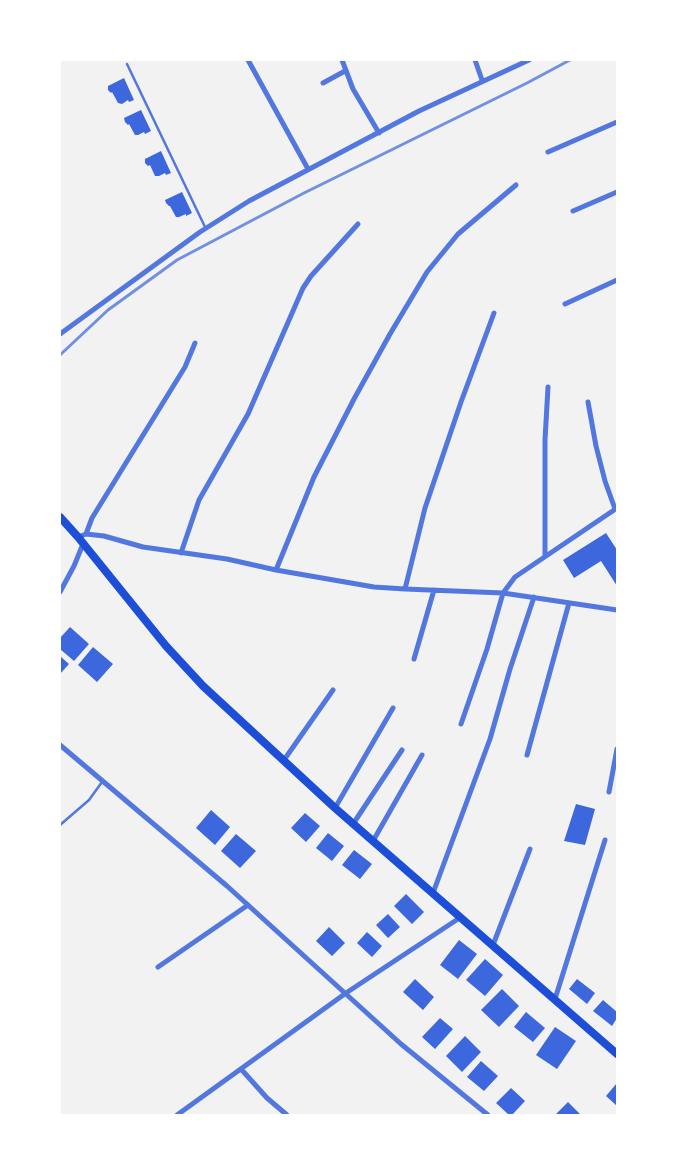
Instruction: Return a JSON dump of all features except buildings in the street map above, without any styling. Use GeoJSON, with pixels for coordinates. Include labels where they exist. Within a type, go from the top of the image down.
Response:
{"type":"FeatureCollection","features":[{"type":"Feature","properties":{"kind":"main road"},"geometry":{"type":"LineString","coordinates":[[60,517],[82,538],[166,646],[202,686],[335,808],[617,1054]]}},
{"type":"Feature","properties":{"kind":"street"},"geometry":{"type":"LineString","coordinates":[[248,60],[308,169]]}},
{"type":"Feature","properties":{"kind":"street"},"geometry":{"type":"LineString","coordinates":[[342,60],[353,89],[379,133]]}},
{"type":"Feature","properties":{"kind":"street"},"geometry":{"type":"LineString","coordinates":[[475,60],[482,80]]}},
{"type":"Feature","properties":{"kind":"street"},"geometry":{"type":"LineString","coordinates":[[60,334],[206,229],[249,201],[482,80],[529,60]]}},
{"type":"Feature","properties":{"kind":"street"},"geometry":{"type":"LineString","coordinates":[[322,83],[345,71]]}},
{"type":"Feature","properties":{"kind":"street"},"geometry":{"type":"LineString","coordinates":[[548,152],[617,122]]}},
{"type":"Feature","properties":{"kind":"street"},"geometry":{"type":"LineString","coordinates":[[276,570],[314,477],[354,399],[427,272],[458,234],[516,185]]}},
{"type":"Feature","properties":{"kind":"street"},"geometry":{"type":"LineString","coordinates":[[573,211],[617,192]]}},
{"type":"Feature","properties":{"kind":"street"},"geometry":{"type":"LineString","coordinates":[[181,553],[199,500],[248,414],[303,288],[358,224]]}},
{"type":"Feature","properties":{"kind":"street"},"geometry":{"type":"LineString","coordinates":[[565,304],[617,280]]}},
{"type":"Feature","properties":{"kind":"street"},"geometry":{"type":"LineString","coordinates":[[405,590],[426,508],[494,313]]}},
{"type":"Feature","properties":{"kind":"street"},"geometry":{"type":"LineString","coordinates":[[60,592],[74,566],[82,538],[92,518],[185,367],[195,342]]}},
{"type":"Feature","properties":{"kind":"street"},"geometry":{"type":"LineString","coordinates":[[545,556],[545,440],[548,387]]}},
{"type":"Feature","properties":{"kind":"street"},"geometry":{"type":"LineString","coordinates":[[461,724],[487,649],[502,593],[515,577],[616,509],[605,481],[588,402]]}},
{"type":"Feature","properties":{"kind":"street"},"geometry":{"type":"LineString","coordinates":[[82,538],[227,559],[276,570],[357,584],[405,590],[502,593],[617,610]]}},
{"type":"Feature","properties":{"kind":"street"},"geometry":{"type":"LineString","coordinates":[[414,658],[434,590]]}},
{"type":"Feature","properties":{"kind":"street"},"geometry":{"type":"LineString","coordinates":[[433,893],[490,739],[510,669],[534,597]]}},
{"type":"Feature","properties":{"kind":"street"},"geometry":{"type":"LineString","coordinates":[[527,755],[569,603]]}},
{"type":"Feature","properties":{"kind":"street"},"geometry":{"type":"LineString","coordinates":[[284,760],[333,690]]}},
{"type":"Feature","properties":{"kind":"street"},"geometry":{"type":"LineString","coordinates":[[335,808],[393,708]]}},
{"type":"Feature","properties":{"kind":"street"},"geometry":{"type":"LineString","coordinates":[[60,745],[248,906],[401,1044],[488,1115]]}},
{"type":"Feature","properties":{"kind":"street"},"geometry":{"type":"LineString","coordinates":[[609,792],[617,749]]}},
{"type":"Feature","properties":{"kind":"street"},"geometry":{"type":"LineString","coordinates":[[354,824],[402,750]]}},
{"type":"Feature","properties":{"kind":"street"},"geometry":{"type":"LineString","coordinates":[[374,841],[422,755]]}},
{"type":"Feature","properties":{"kind":"street"},"geometry":{"type":"LineString","coordinates":[[555,999],[605,840]]}},
{"type":"Feature","properties":{"kind":"street"},"geometry":{"type":"LineString","coordinates":[[493,945],[530,850]]}},
{"type":"Feature","properties":{"kind":"street"},"geometry":{"type":"LineString","coordinates":[[158,967],[248,906]]}},
{"type":"Feature","properties":{"kind":"street"},"geometry":{"type":"LineString","coordinates":[[176,1115],[346,993],[461,916]]}},
{"type":"Feature","properties":{"kind":"street"},"geometry":{"type":"LineString","coordinates":[[241,1069],[267,1098],[288,1115]]}},
{"type":"Feature","properties":{"kind":"lane"},"geometry":{"type":"LineString","coordinates":[[127,64],[206,229]]}},
{"type":"Feature","properties":{"kind":"lane"},"geometry":{"type":"LineString","coordinates":[[60,825],[89,800],[103,781]]}},
{"type":"Feature","properties":{"kind":"railway"},"geometry":{"type":"LineString","coordinates":[[60,355],[108,310],[177,260],[304,193],[570,60]]}}]}
